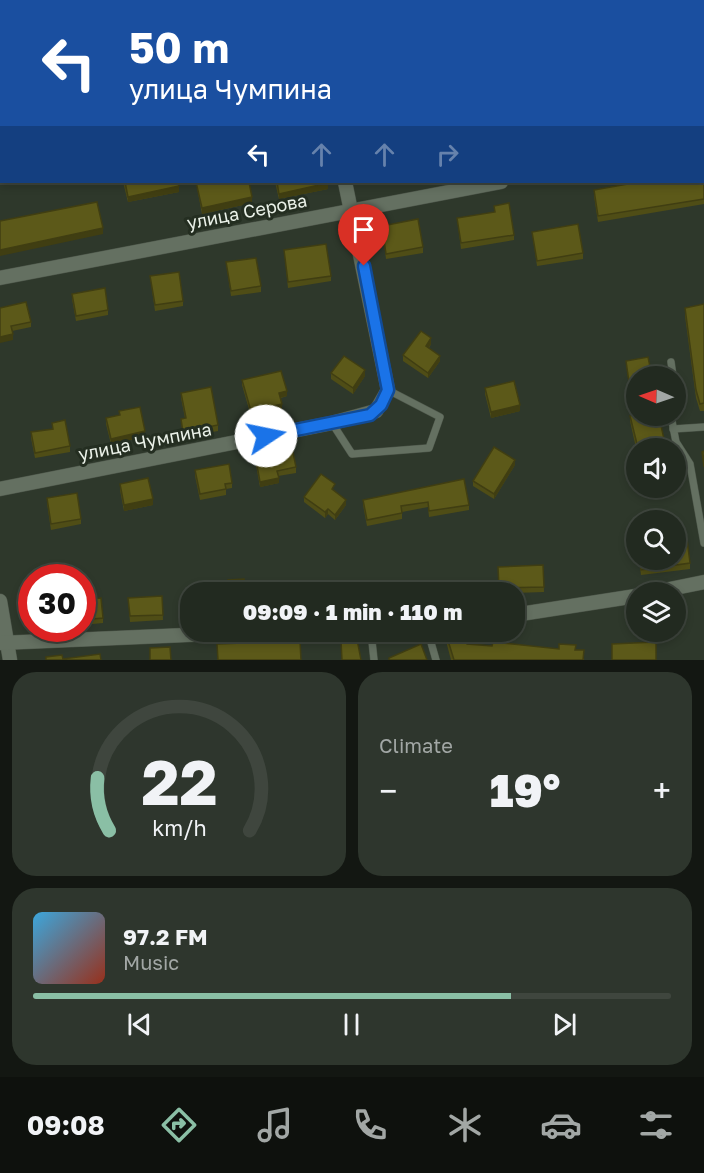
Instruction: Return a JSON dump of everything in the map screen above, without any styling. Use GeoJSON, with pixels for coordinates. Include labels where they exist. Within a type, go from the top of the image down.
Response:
{"type":"FeatureCollection","features":[{"type":"Feature","properties":{"kind":"street"},"geometry":{"type":"LineString","coordinates":[[345,183],[388,390]]}},
{"type":"Feature","properties":{"kind":"street","name":"улица Серова"},"geometry":{"type":"LineString","coordinates":[[0,278],[496,183]]}},
{"type":"Feature","properties":{"kind":"street","name":"улица Чумпина"},"geometry":{"type":"LineString","coordinates":[[0,489],[332,423],[376,411],[388,390]]}},
{"type":"Feature","properties":{"kind":"street"},"geometry":{"type":"LineString","coordinates":[[686,586],[704,582]]}},
{"type":"Feature","properties":{"kind":"street"},"geometry":{"type":"LineString","coordinates":[[525,613],[626,598]]}},
{"type":"Feature","properties":{"kind":"street"},"geometry":{"type":"LineString","coordinates":[[0,602],[3,643],[10,660]]}},
{"type":"Feature","properties":{"kind":"street"},"geometry":{"type":"LineString","coordinates":[[3,643],[180,635]]}},
{"type":"Feature","properties":{"kind":"lane"},"geometry":{"type":"LineString","coordinates":[[671,362],[672,366]]}},
{"type":"Feature","properties":{"kind":"lane"},"geometry":{"type":"LineString","coordinates":[[332,423],[352,454],[429,448],[440,417],[388,390]]}},
{"type":"Feature","properties":{"kind":"lane"},"geometry":{"type":"LineString","coordinates":[[673,426],[676,442],[690,464],[704,543]]}},
{"type":"Feature","properties":{"kind":"lane"},"geometry":{"type":"LineString","coordinates":[[674,429],[704,427]]}},
{"type":"Feature","properties":{"kind":"lane"},"geometry":{"type":"LineString","coordinates":[[372,642],[374,660]]}},
{"type":"Feature","properties":{"kind":"lane"},"geometry":{"type":"LineString","coordinates":[[431,642],[436,660]]}},
{"type":"Feature","properties":{"kind":"building"},"geometry":{"type":"Polygon","coordinates":[[[125,183],[178,183],[179,186],[128,197],[125,183]]]}},
{"type":"Feature","properties":{"kind":"building"},"geometry":{"type":"Polygon","coordinates":[[[196,183],[249,183],[252,197],[202,208],[196,183]]]}},
{"type":"Feature","properties":{"kind":"building"},"geometry":{"type":"Polygon","coordinates":[[[277,183],[328,183],[279,194],[277,183]]]}},
{"type":"Feature","properties":{"kind":"building"},"geometry":{"type":"Polygon","coordinates":[[[633,183],[704,183],[704,199],[598,216],[594,190],[633,183]]]}},
{"type":"Feature","properties":{"kind":"building"},"geometry":{"type":"Polygon","coordinates":[[[97,202],[103,228],[0,250],[0,221],[97,202]]]}},
{"type":"Feature","properties":{"kind":"building"},"geometry":{"type":"Polygon","coordinates":[[[509,203],[514,235],[461,243],[457,218],[495,212],[494,206],[509,203]]]}},
{"type":"Feature","properties":{"kind":"building"},"geometry":{"type":"Polygon","coordinates":[[[418,219],[423,247],[386,254],[382,226],[418,219]]]}},
{"type":"Feature","properties":{"kind":"building"},"geometry":{"type":"Polygon","coordinates":[[[578,224],[583,253],[537,261],[532,232],[578,224]]]}},
{"type":"Feature","properties":{"kind":"building"},"geometry":{"type":"Polygon","coordinates":[[[326,244],[331,276],[288,282],[284,250],[326,244]]]}},
{"type":"Feature","properties":{"kind":"building"},"geometry":{"type":"Polygon","coordinates":[[[256,258],[261,286],[231,291],[226,262],[256,258]]]}},
{"type":"Feature","properties":{"kind":"building"},"geometry":{"type":"Polygon","coordinates":[[[179,272],[183,301],[155,305],[150,276],[179,272]]]}},
{"type":"Feature","properties":{"kind":"building"},"geometry":{"type":"Polygon","coordinates":[[[105,288],[108,310],[76,316],[72,294],[105,288]]]}},
{"type":"Feature","properties":{"kind":"building"},"geometry":{"type":"Polygon","coordinates":[[[26,302],[31,322],[11,326],[13,334],[0,337],[0,308],[26,302]]]}},
{"type":"Feature","properties":{"kind":"building"},"geometry":{"type":"Polygon","coordinates":[[[704,304],[704,403],[700,404],[685,308],[704,304]]]}},
{"type":"Feature","properties":{"kind":"building"},"geometry":{"type":"Polygon","coordinates":[[[421,331],[431,338],[426,346],[440,356],[428,373],[403,355],[421,331]]]}},
{"type":"Feature","properties":{"kind":"building"},"geometry":{"type":"Polygon","coordinates":[[[344,356],[365,370],[353,388],[331,373],[344,356]]]}},
{"type":"Feature","properties":{"kind":"building"},"geometry":{"type":"Polygon","coordinates":[[[648,357],[650,366],[627,366],[626,361],[648,357]]]}},
{"type":"Feature","properties":{"kind":"building"},"geometry":{"type":"Polygon","coordinates":[[[281,371],[287,391],[279,393],[282,404],[251,411],[242,380],[281,371]]]}},
{"type":"Feature","properties":{"kind":"building"},"geometry":{"type":"Polygon","coordinates":[[[514,381],[520,405],[491,412],[485,388],[514,381]]]}},
{"type":"Feature","properties":{"kind":"building"},"geometry":{"type":"Polygon","coordinates":[[[211,387],[218,425],[183,432],[181,419],[186,418],[181,393],[211,387]]]}},
{"type":"Feature","properties":{"kind":"building"},"geometry":{"type":"Polygon","coordinates":[[[140,407],[145,431],[111,439],[106,418],[120,415],[119,411],[140,407]]]}},
{"type":"Feature","properties":{"kind":"building"},"geometry":{"type":"Polygon","coordinates":[[[65,420],[70,446],[35,453],[31,432],[53,429],[52,423],[65,420]]]}},
{"type":"Feature","properties":{"kind":"building"},"geometry":{"type":"Polygon","coordinates":[[[632,426],[661,426],[664,438],[636,438],[632,426]]]}},
{"type":"Feature","properties":{"kind":"building"},"geometry":{"type":"Polygon","coordinates":[[[494,447],[515,460],[494,494],[473,481],[494,447]]]}},
{"type":"Feature","properties":{"kind":"building"},"geometry":{"type":"Polygon","coordinates":[[[292,448],[296,467],[277,471],[279,478],[260,482],[256,460],[273,456],[272,452],[292,448]]]}},
{"type":"Feature","properties":{"kind":"building"},"geometry":{"type":"Polygon","coordinates":[[[229,464],[232,483],[225,484],[226,489],[200,494],[195,470],[229,464]]]}},
{"type":"Feature","properties":{"kind":"building"},"geometry":{"type":"Polygon","coordinates":[[[321,474],[335,484],[332,489],[346,500],[335,515],[328,509],[325,512],[304,497],[321,474]]]}},
{"type":"Feature","properties":{"kind":"building"},"geometry":{"type":"Polygon","coordinates":[[[148,478],[153,499],[124,505],[120,484],[148,478]]]}},
{"type":"Feature","properties":{"kind":"building"},"geometry":{"type":"Polygon","coordinates":[[[464,479],[469,505],[429,511],[428,502],[401,506],[402,513],[367,520],[363,500],[464,479]]]}},
{"type":"Feature","properties":{"kind":"building"},"geometry":{"type":"Polygon","coordinates":[[[77,493],[81,519],[51,524],[47,498],[77,493]]]}},
{"type":"Feature","properties":{"kind":"building"},"geometry":{"type":"Polygon","coordinates":[[[686,539],[690,563],[686,564],[686,539]]]}},
{"type":"Feature","properties":{"kind":"building"},"geometry":{"type":"Polygon","coordinates":[[[543,565],[544,587],[525,587],[525,582],[499,582],[498,567],[543,565]]]}},
{"type":"Feature","properties":{"kind":"building"},"geometry":{"type":"Polygon","coordinates":[[[244,579],[244,582],[228,582],[228,580],[244,579]]]}},
{"type":"Feature","properties":{"kind":"building"},"geometry":{"type":"Polygon","coordinates":[[[162,596],[163,615],[130,616],[128,598],[162,596]]]}},
{"type":"Feature","properties":{"kind":"building"},"geometry":{"type":"Polygon","coordinates":[[[101,598],[103,618],[96,619],[96,599],[101,598]]]}},
{"type":"Feature","properties":{"kind":"building"},"geometry":{"type":"Polygon","coordinates":[[[300,642],[301,660],[218,660],[217,644],[300,642]]]}},
{"type":"Feature","properties":{"kind":"building"},"geometry":{"type":"Polygon","coordinates":[[[341,642],[358,642],[361,660],[342,660],[341,642]]]}},
{"type":"Feature","properties":{"kind":"building"},"geometry":{"type":"Polygon","coordinates":[[[448,642],[492,646],[493,642],[559,649],[559,644],[576,645],[575,650],[584,650],[583,660],[454,660],[448,642]]]}},
{"type":"Feature","properties":{"kind":"building"},"geometry":{"type":"Polygon","coordinates":[[[656,642],[656,660],[612,660],[612,644],[656,642]]]}},
{"type":"Feature","properties":{"kind":"building"},"geometry":{"type":"Polygon","coordinates":[[[421,644],[427,660],[389,660],[389,658],[421,644]]]}},
{"type":"Feature","properties":{"kind":"building"},"geometry":{"type":"Polygon","coordinates":[[[170,647],[171,660],[150,660],[150,648],[170,647]]]}},
{"type":"Feature","properties":{"kind":"building"},"geometry":{"type":"Polygon","coordinates":[[[100,654],[101,660],[46,660],[46,657],[62,655],[63,659],[100,654]]]}},
{"type":"Feature","properties":{"kind":"route"},"geometry":{"type":"LineString","coordinates":[[266,436],[370,415],[386,398],[388,390],[364,266]]}}]}
